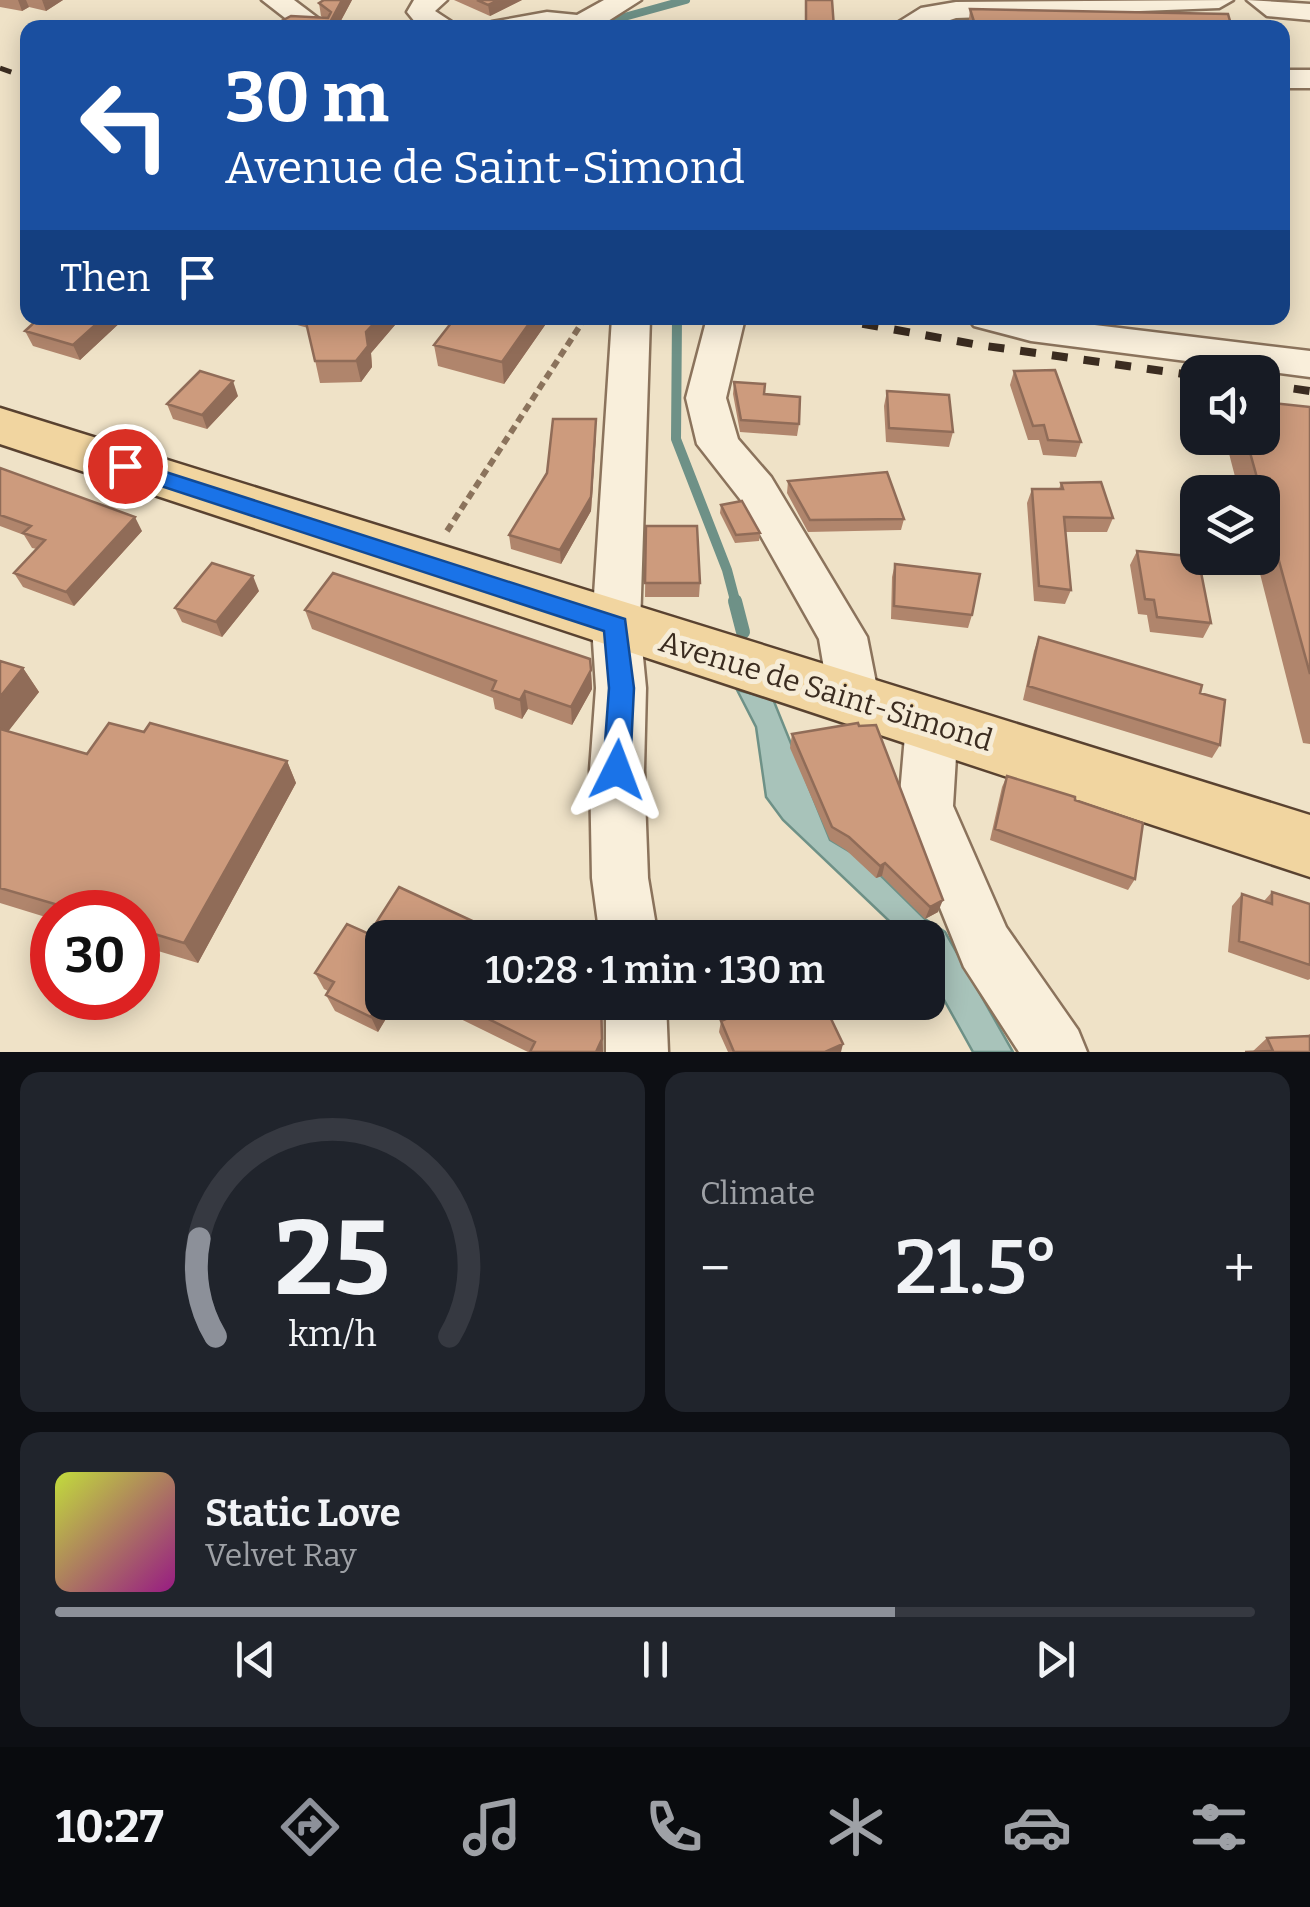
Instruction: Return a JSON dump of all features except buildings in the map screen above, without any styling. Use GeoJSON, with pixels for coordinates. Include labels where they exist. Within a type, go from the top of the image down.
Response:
{"type":"FeatureCollection","features":[{"type":"Feature","properties":{"kind":"main road","name":"Avenue de Saint-Simond"},"geometry":{"type":"LineString","coordinates":[[0,426],[1310,846]]}},
{"type":"Feature","properties":{"kind":"street"},"geometry":{"type":"LineString","coordinates":[[276,0],[306,20]]}},
{"type":"Feature","properties":{"kind":"street"},"geometry":{"type":"LineString","coordinates":[[428,20],[420,12],[433,0]]}},
{"type":"Feature","properties":{"kind":"street"},"geometry":{"type":"LineString","coordinates":[[592,20],[627,0]]}},
{"type":"Feature","properties":{"kind":"street"},"geometry":{"type":"LineString","coordinates":[[894,20],[956,10],[1218,0]]}},
{"type":"Feature","properties":{"kind":"street"},"geometry":{"type":"LineString","coordinates":[[1260,0],[1277,10],[1310,12]]}},
{"type":"Feature","properties":{"kind":"street"},"geometry":{"type":"LineString","coordinates":[[626,920],[620,878],[617,770],[621,688],[616,626],[631,325]]}},
{"type":"Feature","properties":{"kind":"street"},"geometry":{"type":"LineString","coordinates":[[724,325],[706,398],[718,444],[756,488],[843,638],[854,698]]}},
{"type":"Feature","properties":{"kind":"street"},"geometry":{"type":"LineString","coordinates":[[1013,325],[1310,364]]}},
{"type":"Feature","properties":{"kind":"street"},"geometry":{"type":"LineString","coordinates":[[932,724],[926,806],[986,946],[1056,1052]]}},
{"type":"Feature","properties":{"kind":"street"},"geometry":{"type":"LineString","coordinates":[[636,1020],[637,1052]]}},
{"type":"Feature","properties":{"kind":"path"},"geometry":{"type":"LineString","coordinates":[[426,563],[580,325]]}},
{"type":"Feature","properties":{"kind":"water"},"geometry":{"type":"Polygon","coordinates":[[[737,690],[773,699],[830,840],[867,862],[927,920],[888,920],[783,820],[766,797],[756,727],[737,690]]]}},
{"type":"Feature","properties":{"kind":"water"},"geometry":{"type":"Polygon","coordinates":[[[945,932],[1013,1052],[973,1052],[945,1002],[945,932]]]}},
{"type":"Feature","properties":{"kind":"waterway"},"geometry":{"type":"LineString","coordinates":[[617,20],[686,0]]}},
{"type":"Feature","properties":{"kind":"waterway"},"geometry":{"type":"LineString","coordinates":[[677,325],[676,439],[727,570],[736,604]]}},
{"type":"Feature","properties":{"kind":"waterway"},"geometry":{"type":"LineString","coordinates":[[735,601],[743,632]]}},
{"type":"Feature","properties":{"kind":"railway"},"geometry":{"type":"LineString","coordinates":[[0,68],[20,75]]}},
{"type":"Feature","properties":{"kind":"railway"},"geometry":{"type":"LineString","coordinates":[[869,325],[1180,373]]}},
{"type":"Feature","properties":{"kind":"railway"},"geometry":{"type":"LineString","coordinates":[[1280,387],[1310,391]]}},
{"type":"Feature","properties":{"kind":"route"},"geometry":{"type":"LineString","coordinates":[[125,466],[616,626],[621,688],[617,770]]}}]}
